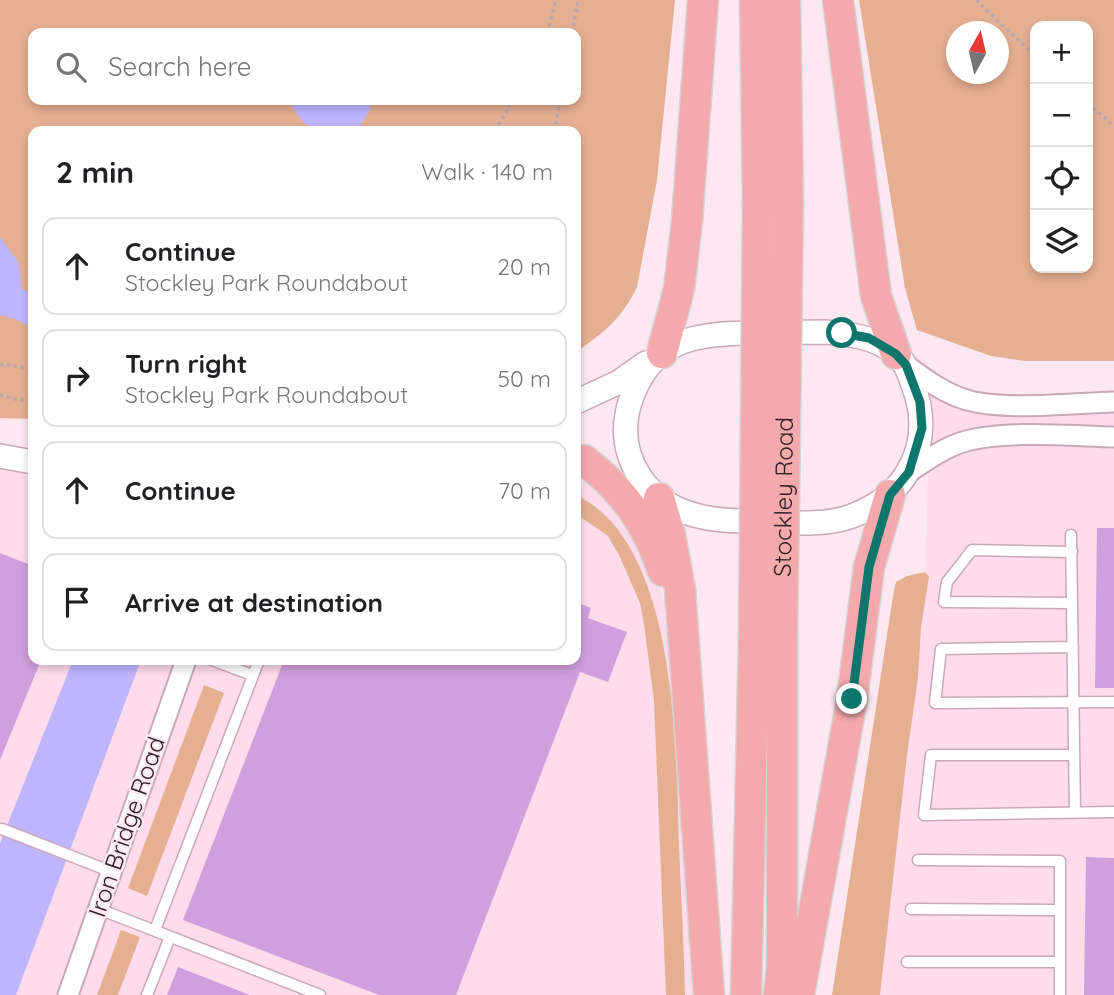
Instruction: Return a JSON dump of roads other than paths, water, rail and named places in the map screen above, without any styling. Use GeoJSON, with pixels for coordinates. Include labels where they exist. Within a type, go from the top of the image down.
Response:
{"type":"FeatureCollection","features":[{"type":"Feature","properties":{"kind":"main road"},"geometry":{"type":"LineString","coordinates":[[658,355],[679,289],[703,0]]}},
{"type":"Feature","properties":{"kind":"main road","name":"Stockley Road"},"geometry":{"type":"LineString","coordinates":[[755,0],[768,638],[782,966],[779,995]]}},
{"type":"Feature","properties":{"kind":"main road","name":"Stockley Road"},"geometry":{"type":"LineString","coordinates":[[746,995],[768,638],[788,202],[785,0]]}},
{"type":"Feature","properties":{"kind":"main road"},"geometry":{"type":"LineString","coordinates":[[838,0],[876,296],[901,359]]}},
{"type":"Feature","properties":{"kind":"main road"},"geometry":{"type":"LineString","coordinates":[[581,460],[612,482],[651,538],[676,624],[689,688]]}},
{"type":"Feature","properties":{"kind":"main road"},"geometry":{"type":"LineString","coordinates":[[654,494],[670,535],[680,589],[709,995]]}},
{"type":"Feature","properties":{"kind":"main road"},"geometry":{"type":"LineString","coordinates":[[799,995],[852,699],[869,567],[890,495]]}},
{"type":"Feature","properties":{"kind":"street"},"geometry":{"type":"LineString","coordinates":[[581,400],[620,383],[675,344],[696,336],[718,333],[825,332],[869,338],[935,386],[978,403],[1114,402]]}},
{"type":"Feature","properties":{"kind":"street"},"geometry":{"type":"LineString","coordinates":[[654,494],[634,468],[628,453],[624,422],[638,379],[658,355]]}},
{"type":"Feature","properties":{"kind":"street"},"geometry":{"type":"LineString","coordinates":[[901,359],[920,402],[922,428],[909,472]]}},
{"type":"Feature","properties":{"kind":"street"},"geometry":{"type":"LineString","coordinates":[[581,459],[695,517],[716,521],[830,522],[868,509],[890,495],[909,472],[940,452],[975,439],[1037,436],[1114,437]]}},
{"type":"Feature","properties":{"kind":"street"},"geometry":{"type":"LineString","coordinates":[[0,456],[28,461]]}},
{"type":"Feature","properties":{"kind":"street","name":"Iron Bridge Road"},"geometry":{"type":"LineString","coordinates":[[68,995],[184,665]]}},
{"type":"Feature","properties":{"kind":"lane"},"geometry":{"type":"LineString","coordinates":[[1071,535],[1075,813]]}},
{"type":"Feature","properties":{"kind":"lane"},"geometry":{"type":"LineString","coordinates":[[1072,552],[972,550],[947,582],[944,602],[1072,603]]}},
{"type":"Feature","properties":{"kind":"lane"},"geometry":{"type":"LineString","coordinates":[[1073,648],[941,649],[935,702],[1114,702]]}},
{"type":"Feature","properties":{"kind":"lane"},"geometry":{"type":"LineString","coordinates":[[225,665],[253,676]]}},
{"type":"Feature","properties":{"kind":"lane"},"geometry":{"type":"LineString","coordinates":[[155,930],[256,665]]}},
{"type":"Feature","properties":{"kind":"lane"},"geometry":{"type":"LineString","coordinates":[[1074,755],[931,755],[923,815],[1114,812]]}},
{"type":"Feature","properties":{"kind":"lane"},"geometry":{"type":"LineString","coordinates":[[2,829],[112,872]]}},
{"type":"Feature","properties":{"kind":"lane"},"geometry":{"type":"LineString","coordinates":[[918,860],[1060,861],[1060,995]]}},
{"type":"Feature","properties":{"kind":"lane"},"geometry":{"type":"LineString","coordinates":[[99,909],[320,995]]}},
{"type":"Feature","properties":{"kind":"lane"},"geometry":{"type":"LineString","coordinates":[[911,909],[1060,910]]}},
{"type":"Feature","properties":{"kind":"lane"},"geometry":{"type":"LineString","coordinates":[[147,995],[170,937]]}},
{"type":"Feature","properties":{"kind":"lane"},"geometry":{"type":"LineString","coordinates":[[907,962],[1060,962]]}}]}
